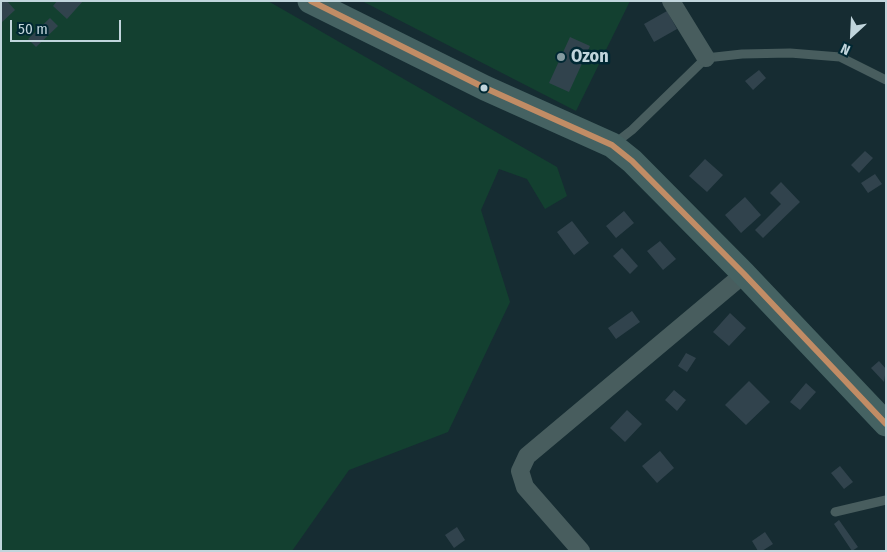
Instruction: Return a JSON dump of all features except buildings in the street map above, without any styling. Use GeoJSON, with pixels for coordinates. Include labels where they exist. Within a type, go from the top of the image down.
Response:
{"type":"FeatureCollection","features":[{"type":"Feature","properties":{"kind":"street"},"geometry":{"type":"LineString","coordinates":[[310,1],[476,84],[612,145],[632,161],[744,274],[886,424]]}},
{"type":"Feature","properties":{"kind":"street"},"geometry":{"type":"LineString","coordinates":[[671,1],[706,58]]}},
{"type":"Feature","properties":{"kind":"street"},"geometry":{"type":"LineString","coordinates":[[581,551],[525,487],[520,471],[527,456],[744,274]]}},
{"type":"Feature","properties":{"kind":"lane"},"geometry":{"type":"LineString","coordinates":[[612,145],[632,130],[706,58],[742,54],[840,57],[886,80]]}},
{"type":"Feature","properties":{"kind":"lane"},"geometry":{"type":"LineString","coordinates":[[835,512],[886,500]]}},
{"type":"Feature","properties":{"kind":"green space"},"geometry":{"type":"Polygon","coordinates":[[[1,1],[268,1],[557,167],[567,196],[545,209],[527,179],[499,169],[481,210],[510,302],[448,432],[349,470],[292,551],[1,551],[1,1]]]}},
{"type":"Feature","properties":{"kind":"green space"},"geometry":{"type":"Polygon","coordinates":[[[362,1],[630,1],[576,111],[362,1]]]}},
{"type":"Feature","properties":{"kind":"transit line"},"geometry":{"type":"LineString","coordinates":[[311,1],[485,88],[612,145],[632,161],[744,274],[886,424]]}},
{"type":"Feature","properties":{"kind":"place","name":"Ozon"},"geometry":{"type":"Point","coordinates":[561,57]}}]}
